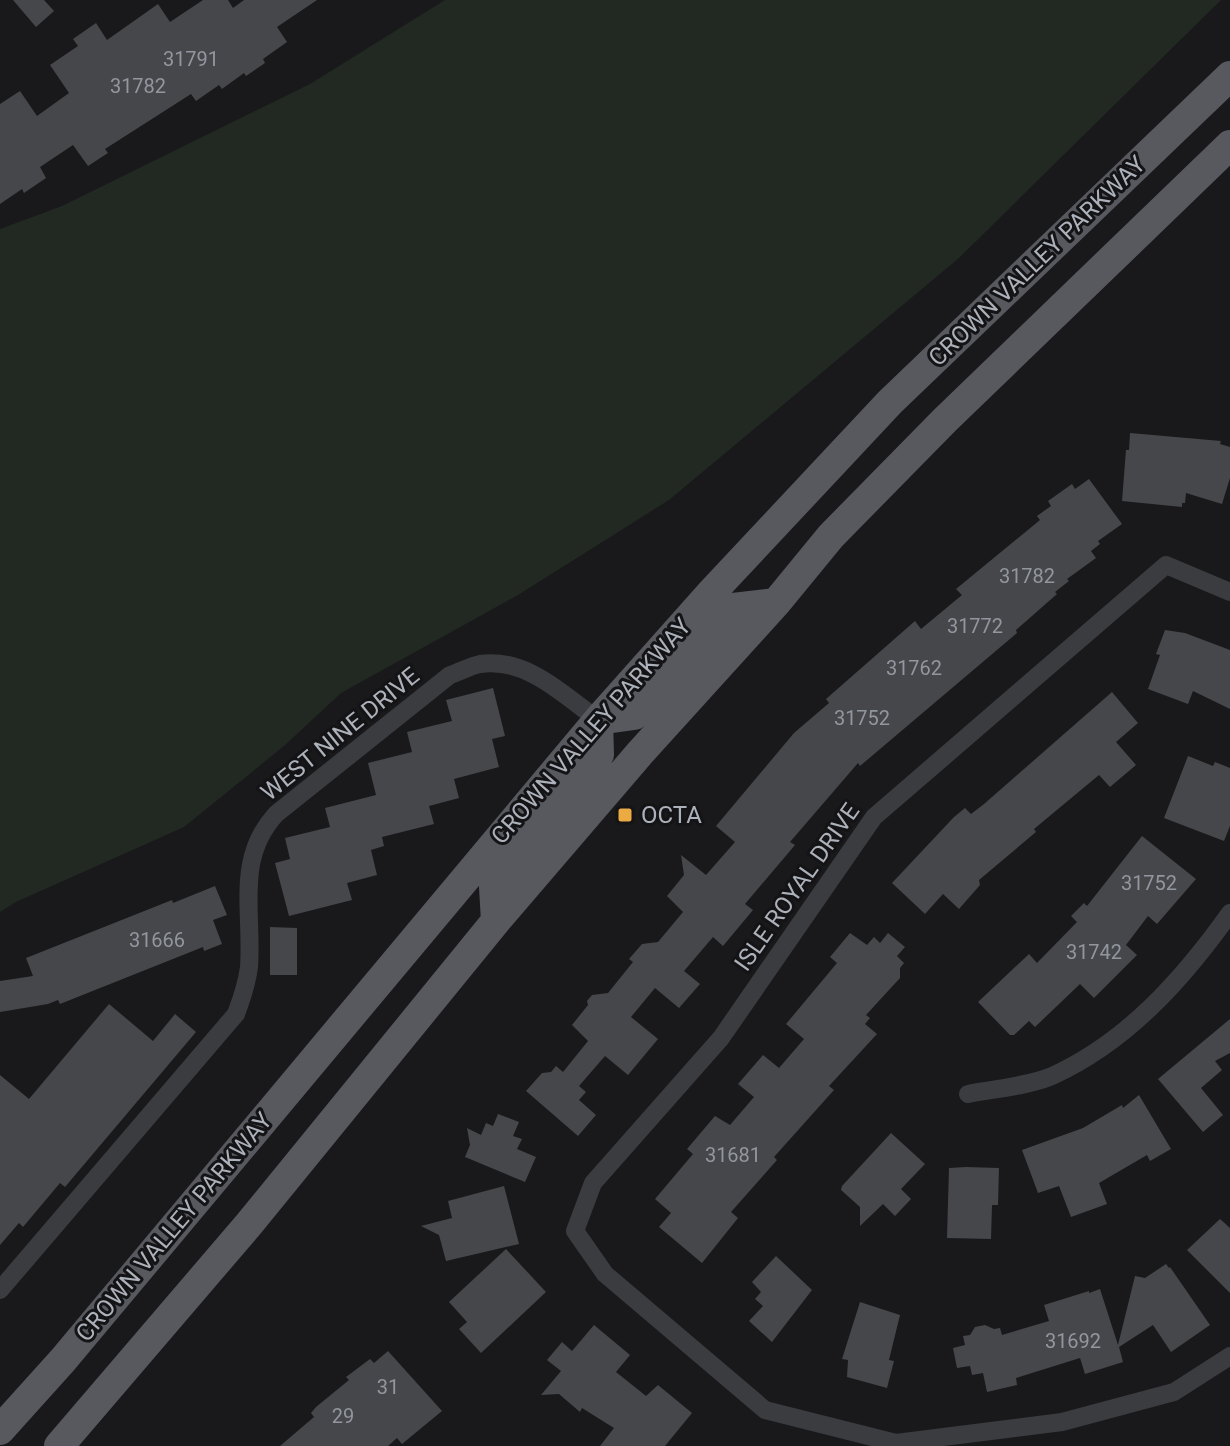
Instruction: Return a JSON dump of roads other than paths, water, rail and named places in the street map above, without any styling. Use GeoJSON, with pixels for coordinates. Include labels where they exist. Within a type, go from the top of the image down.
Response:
{"type":"FeatureCollection","features":[{"type":"Feature","properties":{"kind":"main road","name":"CROWN VALLEY PARKWAY"},"geometry":{"type":"LineString","coordinates":[[0,1430],[73,1348],[598,720],[711,593],[890,402],[1230,76]]}},
{"type":"Feature","properties":{"kind":"main road","name":"CROWN VALLEY PARKWAY"},"geometry":{"type":"LineString","coordinates":[[59,1446],[249,1224],[496,921],[640,753],[776,603],[831,536],[945,420],[1230,145]]}},
{"type":"Feature","properties":{"kind":"main road"},"geometry":{"type":"LineString","coordinates":[[496,921],[494,887],[573,792],[599,755],[598,720],[634,715],[733,608],[776,603]]}},
{"type":"Feature","properties":{"kind":"street","name":"ISLE ROYAL DRIVE"},"geometry":{"type":"LineString","coordinates":[[1230,592],[1166,565],[874,817],[721,1038],[593,1183],[575,1231],[605,1274],[765,1410],[896,1443],[1076,1419],[1174,1392],[1230,1356]]}},
{"type":"Feature","properties":{"kind":"street","name":"WEST NINE DRIVE"},"geometry":{"type":"LineString","coordinates":[[0,1290],[236,1014],[246,989],[249,965],[248,872],[264,828],[276,814],[450,675],[480,664],[509,665],[542,679],[598,720]]}},
{"type":"Feature","properties":{"kind":"street"},"geometry":{"type":"LineString","coordinates":[[968,1094],[1049,1077],[1104,1048],[1142,1016],[1198,958],[1230,913]]}},
{"type":"Feature","properties":{"kind":"place","name":"OCTA"},"geometry":{"type":"Point","coordinates":[625,815]}}]}
